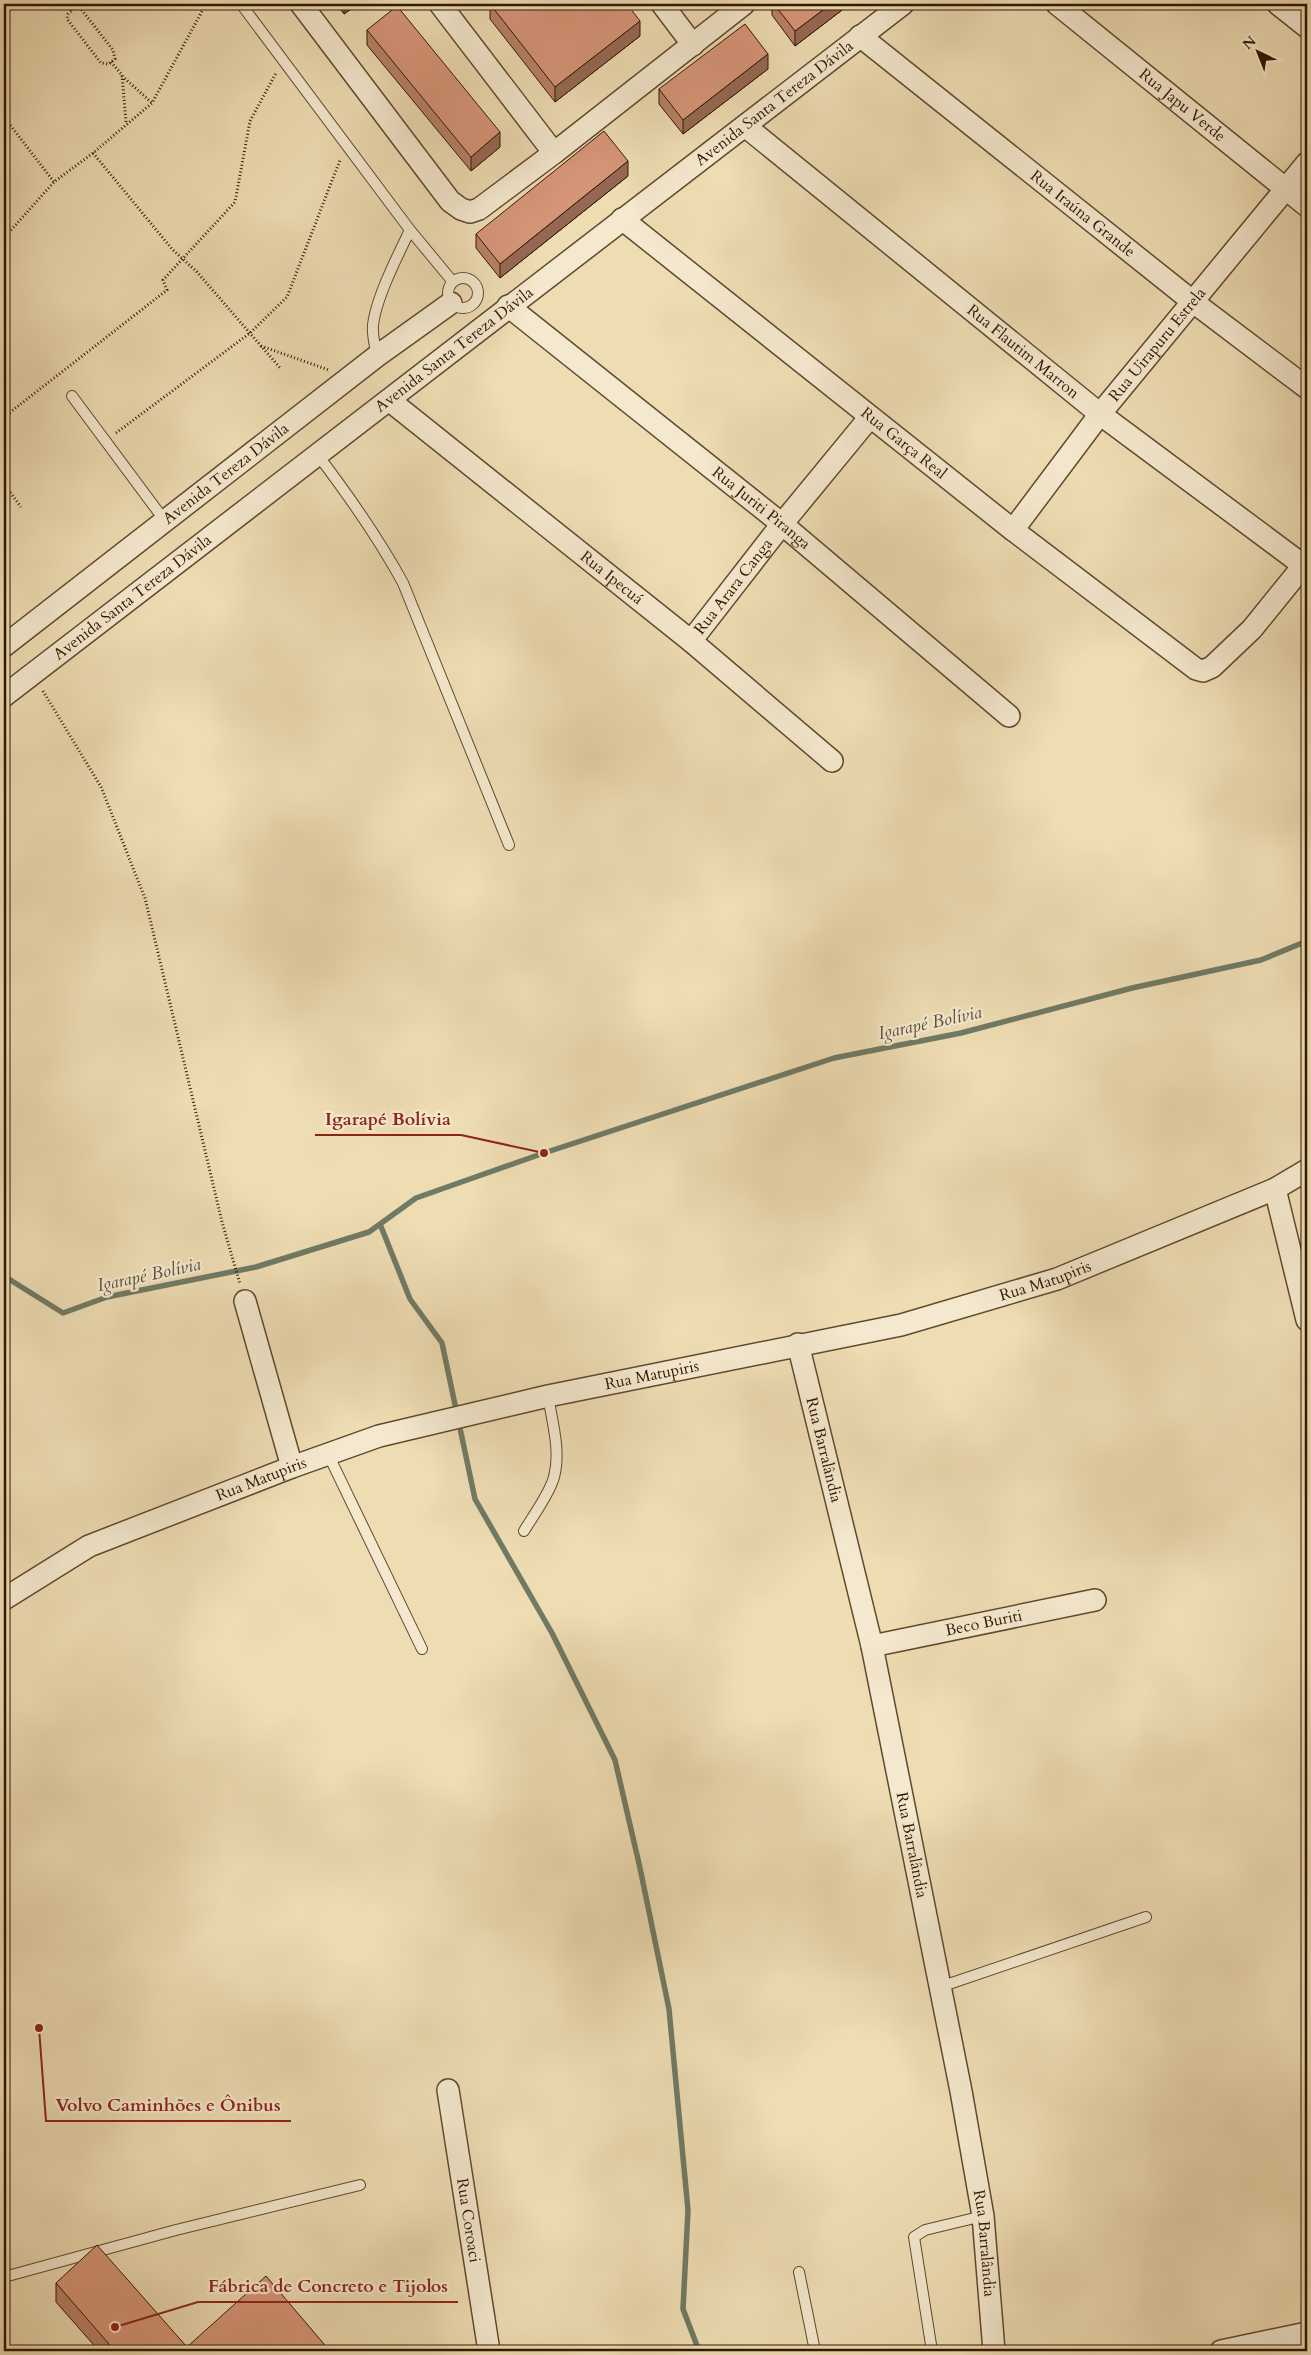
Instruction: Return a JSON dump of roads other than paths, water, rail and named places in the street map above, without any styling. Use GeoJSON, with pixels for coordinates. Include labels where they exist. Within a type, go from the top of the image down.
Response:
{"type":"FeatureCollection","features":[{"type":"Feature","properties":{"kind":"street"},"geometry":{"type":"LineString","coordinates":[[301,4],[450,201],[461,209],[470,212],[479,209],[554,154],[744,4]]}},
{"type":"Feature","properties":{"kind":"street"},"geometry":{"type":"LineString","coordinates":[[662,4],[693,45]]}},
{"type":"Feature","properties":{"kind":"street","name":"Avenida Santa Tereza Dávila"},"geometry":{"type":"LineString","coordinates":[[4,696],[902,4]]}},
{"type":"Feature","properties":{"kind":"street","name":"Rua Japu Verde"},"geometry":{"type":"LineString","coordinates":[[1057,4],[1307,206]]}},
{"type":"Feature","properties":{"kind":"street"},"geometry":{"type":"LineString","coordinates":[[1278,4],[1307,27]]}},
{"type":"Feature","properties":{"kind":"street"},"geometry":{"type":"LineString","coordinates":[[448,7],[554,154]]}},
{"type":"Feature","properties":{"kind":"street","name":"Rua Iraúna Grande"},"geometry":{"type":"LineString","coordinates":[[860,36],[1192,301],[1307,388]]}},
{"type":"Feature","properties":{"kind":"street","name":"Rua Flautim Marron"},"geometry":{"type":"LineString","coordinates":[[744,126],[1100,414],[1306,564]]}},
{"type":"Feature","properties":{"kind":"street","name":"Rua Uirapuru Estrela"},"geometry":{"type":"LineString","coordinates":[[1014,530],[1100,414],[1192,301],[1287,190],[1307,163]]}},
{"type":"Feature","properties":{"kind":"street","name":"Rua Garça Real"},"geometry":{"type":"LineString","coordinates":[[622,220],[1014,530],[1196,669],[1203,670],[1212,667],[1252,629],[1306,564]]}},
{"type":"Feature","properties":{"kind":"street","name":"Avenida Tereza Dávila"},"geometry":{"type":"LineString","coordinates":[[4,646],[377,356],[451,303]]}},
{"type":"Feature","properties":{"kind":"street","name":"Rua Juriti Piranga"},"geometry":{"type":"LineString","coordinates":[[508,306],[782,524],[1009,716]]}},
{"type":"Feature","properties":{"kind":"street","name":"Rua Ipecuá"},"geometry":{"type":"LineString","coordinates":[[389,400],[690,641],[832,761]]}},
{"type":"Feature","properties":{"kind":"street","name":"Rua Arara Canga"},"geometry":{"type":"LineString","coordinates":[[690,641],[782,524],[870,417]]}},
{"type":"Feature","properties":{"kind":"street","name":"Rua Matupiris"},"geometry":{"type":"LineString","coordinates":[[4,1599],[89,1546],[292,1467],[379,1436],[548,1396],[798,1344],[901,1325],[1057,1279],[1275,1189],[1307,1170]]}},
{"type":"Feature","properties":{"kind":"street"},"geometry":{"type":"LineString","coordinates":[[1275,1189],[1307,1320]]}},
{"type":"Feature","properties":{"kind":"street"},"geometry":{"type":"LineString","coordinates":[[245,1301],[292,1467]]}},
{"type":"Feature","properties":{"kind":"street","name":"Rua Barralândia"},"geometry":{"type":"LineString","coordinates":[[798,1344],[872,1646],[940,1987],[983,2216],[992,2351]]}},
{"type":"Feature","properties":{"kind":"street","name":"Beco Buriti"},"geometry":{"type":"LineString","coordinates":[[872,1646],[1095,1600]]}},
{"type":"Feature","properties":{"kind":"street","name":"Rua Coroaci"},"geometry":{"type":"LineString","coordinates":[[448,2090],[489,2351]]}},
{"type":"Feature","properties":{"kind":"street"},"geometry":{"type":"LineString","coordinates":[[1221,2351],[1307,2333]]}},
{"type":"Feature","properties":{"kind":"lane"},"geometry":{"type":"LineString","coordinates":[[241,4],[410,230],[453,282]]}},
{"type":"Feature","properties":{"kind":"lane"},"geometry":{"type":"LineString","coordinates":[[377,356],[373,339],[373,324],[380,300],[410,230]]}},
{"type":"Feature","properties":{"kind":"lane"},"geometry":{"type":"LineString","coordinates":[[467,279],[475,283],[478,292],[476,301],[469,308],[459,308],[451,303],[448,290],[453,282],[467,279]]}},
{"type":"Feature","properties":{"kind":"lane"},"geometry":{"type":"LineString","coordinates":[[72,396],[165,521]]}},
{"type":"Feature","properties":{"kind":"lane"},"geometry":{"type":"LineString","coordinates":[[317,454],[361,512],[383,545],[403,583],[509,845]]}},
{"type":"Feature","properties":{"kind":"lane"},"geometry":{"type":"LineString","coordinates":[[524,1531],[554,1478],[556,1464],[554,1432],[548,1396]]}},
{"type":"Feature","properties":{"kind":"lane"},"geometry":{"type":"LineString","coordinates":[[328,1454],[422,1649]]}},
{"type":"Feature","properties":{"kind":"lane"},"geometry":{"type":"LineString","coordinates":[[940,1987],[1146,1917]]}},
{"type":"Feature","properties":{"kind":"lane"},"geometry":{"type":"LineString","coordinates":[[4,2277],[176,2230],[360,2185]]}},
{"type":"Feature","properties":{"kind":"lane"},"geometry":{"type":"LineString","coordinates":[[932,2351],[914,2237],[925,2230],[983,2216]]}},
{"type":"Feature","properties":{"kind":"lane"},"geometry":{"type":"LineString","coordinates":[[799,2272],[815,2351]]}},
{"type":"Feature","properties":{"kind":"waterway","name":"Igarapé Bolívia"},"geometry":{"type":"LineString","coordinates":[[4,1276],[63,1313],[107,1297],[256,1267],[369,1232],[416,1198],[544,1153],[834,1058],[961,1033],[1132,988],[1261,960],[1307,941]]}},
{"type":"Feature","properties":{"kind":"waterway"},"geometry":{"type":"LineString","coordinates":[[380,1224],[410,1299],[442,1343],[475,1499],[552,1633],[615,1760],[640,1868],[669,2009],[688,2210],[683,2309],[699,2351]]}},
{"type":"Feature","properties":{"kind":"place","name":"Igarapé Bolívia"},"geometry":{"type":"Point","coordinates":[544,1153]}},
{"type":"Feature","properties":{"kind":"place","name":"Volvo Caminhões e Ônibus"},"geometry":{"type":"Point","coordinates":[39,2028]}},
{"type":"Feature","properties":{"kind":"place","name":"Fábrica de Concreto e Tijolos"},"geometry":{"type":"Point","coordinates":[115,2327]}}]}
